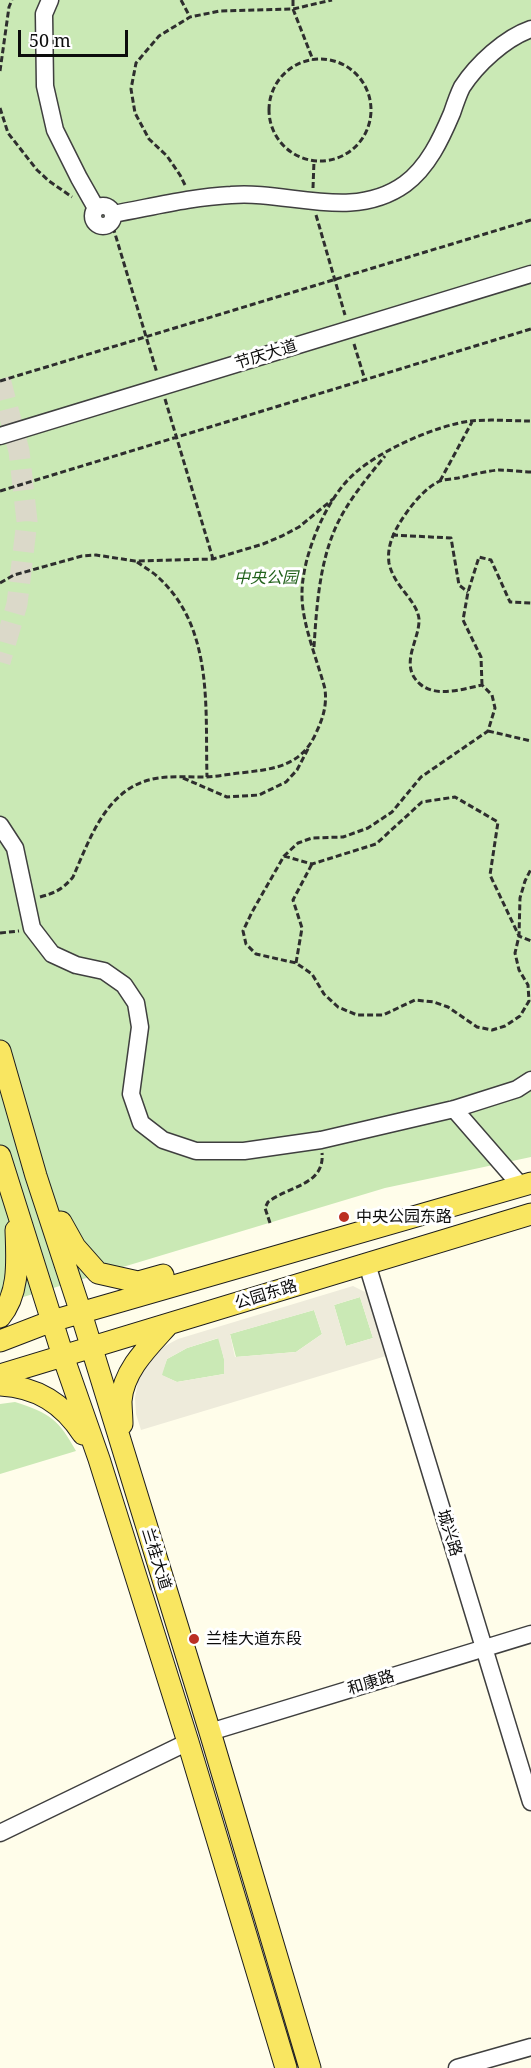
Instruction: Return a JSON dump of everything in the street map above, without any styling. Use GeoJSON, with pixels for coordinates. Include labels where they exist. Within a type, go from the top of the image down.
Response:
{"type":"FeatureCollection","features":[{"type":"Feature","properties":{"kind":"main road","name":"兰桂大道"},"geometry":{"type":"LineString","coordinates":[[0,1051],[36,1176],[92,1348],[210,1732],[310,2068]]}},
{"type":"Feature","properties":{"kind":"main road","name":"兰桂大道"},"geometry":{"type":"LineString","coordinates":[[0,1156],[188,1742],[286,2068]]}},
{"type":"Feature","properties":{"kind":"main road"},"geometry":{"type":"LineString","coordinates":[[36,1176],[75,1247],[98,1273],[138,1282],[232,1257],[273,1258]]}},
{"type":"Feature","properties":{"kind":"main road","name":"公园东路"},"geometry":{"type":"LineString","coordinates":[[0,1341],[52,1321],[526,1184]]}},
{"type":"Feature","properties":{"kind":"main road"},"geometry":{"type":"LineString","coordinates":[[0,1317],[8,1307],[17,1276],[16,1209]]}},
{"type":"Feature","properties":{"kind":"main road","name":"公园东路"},"geometry":{"type":"LineString","coordinates":[[0,1375],[531,1214]]}},
{"type":"Feature","properties":{"kind":"main road"},"geometry":{"type":"LineString","coordinates":[[124,1455],[121,1399],[131,1369],[170,1324]]}},
{"type":"Feature","properties":{"kind":"main road"},"geometry":{"type":"LineString","coordinates":[[0,1385],[17,1386],[49,1398],[72,1417],[99,1459]]}},
{"type":"Feature","properties":{"kind":"street"},"geometry":{"type":"LineString","coordinates":[[50,0],[44,14],[45,86],[55,130],[95,210],[94,222],[103,226],[111,222],[113,214],[191,199],[261,194],[312,202],[349,204],[376,199],[405,184],[426,163],[442,136],[462,87],[492,52],[531,29]]}},
{"type":"Feature","properties":{"kind":"street","name":"节庆大道"},"geometry":{"type":"LineString","coordinates":[[0,436],[531,274]]}},
{"type":"Feature","properties":{"kind":"street"},"geometry":{"type":"LineString","coordinates":[[0,825],[15,848],[32,928],[52,954],[76,965],[104,971],[124,985],[136,1003],[140,1026],[131,1094],[141,1123],[163,1140],[196,1150],[244,1151],[321,1140],[454,1109],[518,1089],[531,1080]]}},
{"type":"Feature","properties":{"kind":"street"},"geometry":{"type":"LineString","coordinates":[[454,1109],[526,1184]]}},
{"type":"Feature","properties":{"kind":"street","name":"城兴路"},"geometry":{"type":"LineString","coordinates":[[367,1264],[531,1802]]}},
{"type":"Feature","properties":{"kind":"street","name":"和康路"},"geometry":{"type":"LineString","coordinates":[[210,1732],[531,1634]]}},
{"type":"Feature","properties":{"kind":"street"},"geometry":{"type":"LineString","coordinates":[[0,1833],[188,1742]]}},
{"type":"Feature","properties":{"kind":"street"},"geometry":{"type":"LineString","coordinates":[[457,2068],[531,2047]]}},
{"type":"Feature","properties":{"kind":"path"},"geometry":{"type":"LineString","coordinates":[[0,70],[12,0]]}},
{"type":"Feature","properties":{"kind":"path"},"geometry":{"type":"LineString","coordinates":[[181,0],[190,17]]}},
{"type":"Feature","properties":{"kind":"path"},"geometry":{"type":"LineString","coordinates":[[293,0],[293,9],[313,60]]}},
{"type":"Feature","properties":{"kind":"path"},"geometry":{"type":"LineString","coordinates":[[191,199],[180,175],[167,156],[149,139],[135,113],[131,89],[136,63],[159,36],[190,17],[220,10],[293,9],[332,0]]}},
{"type":"Feature","properties":{"kind":"path"},"geometry":{"type":"LineString","coordinates":[[313,60],[335,61],[350,69],[361,80],[369,96],[371,112],[367,129],[358,144],[345,155],[329,160],[314,161],[296,155],[282,145],[273,130],[269,113],[271,96],[277,82],[288,69],[313,60]]}},
{"type":"Feature","properties":{"kind":"path"},"geometry":{"type":"LineString","coordinates":[[0,108],[8,133],[37,170],[49,181],[95,210]]}},
{"type":"Feature","properties":{"kind":"path"},"geometry":{"type":"LineString","coordinates":[[314,161],[312,202],[365,380]]}},
{"type":"Feature","properties":{"kind":"path"},"geometry":{"type":"LineString","coordinates":[[0,381],[531,220]]}},
{"type":"Feature","properties":{"kind":"path"},"geometry":{"type":"LineString","coordinates":[[0,491],[531,329]]}},
{"type":"Feature","properties":{"kind":"path"},"geometry":{"type":"LineString","coordinates":[[473,421],[440,481],[418,498],[407,511],[392,536],[389,561],[393,576],[401,590],[414,604],[419,619],[409,663],[413,675],[425,687],[442,692],[482,686]]}},
{"type":"Feature","properties":{"kind":"path"},"geometry":{"type":"LineString","coordinates":[[179,777],[227,797],[259,795],[286,782],[297,770],[321,723],[326,702],[325,689],[303,616],[303,573],[308,550],[335,498],[355,473],[388,452],[429,432],[473,421],[531,421]]}},
{"type":"Feature","properties":{"kind":"path"},"geometry":{"type":"LineString","coordinates":[[314,649],[319,589],[332,536],[345,509],[388,452]]}},
{"type":"Feature","properties":{"kind":"path"},"geometry":{"type":"LineString","coordinates":[[440,481],[498,470],[531,472]]}},
{"type":"Feature","properties":{"kind":"path"},"geometry":{"type":"LineString","coordinates":[[0,583],[14,575],[82,556],[96,555],[135,561],[213,560],[263,544],[299,527],[335,498]]}},
{"type":"Feature","properties":{"kind":"path"},"geometry":{"type":"LineString","coordinates":[[392,536],[451,538],[459,585],[468,592]]}},
{"type":"Feature","properties":{"kind":"path"},"geometry":{"type":"LineString","coordinates":[[531,603],[510,602],[491,560],[479,557],[468,592],[463,620],[481,657],[482,686],[492,695],[495,708],[488,731],[421,777],[392,812],[368,828],[343,837],[312,838],[298,843],[284,856],[243,931],[246,944],[256,954],[296,963],[312,974],[324,994],[338,1007],[357,1015],[383,1015],[415,1000],[434,1002],[448,1007],[477,1027],[492,1030],[520,1016],[529,1001],[528,985],[519,970],[515,953],[519,936],[520,898],[531,869]]}},
{"type":"Feature","properties":{"kind":"path"},"geometry":{"type":"LineString","coordinates":[[135,561],[157,576],[168,587],[190,623],[199,646],[203,667],[207,777]]}},
{"type":"Feature","properties":{"kind":"path"},"geometry":{"type":"LineString","coordinates":[[488,731],[531,741]]}},
{"type":"Feature","properties":{"kind":"path"},"geometry":{"type":"LineString","coordinates":[[27,900],[56,893],[66,886],[73,877],[107,808],[119,795],[134,786],[165,776],[207,777],[273,769],[292,761],[310,746]]}},
{"type":"Feature","properties":{"kind":"path"},"geometry":{"type":"LineString","coordinates":[[284,856],[312,864],[376,844],[422,802],[454,797],[498,822],[490,875],[519,936],[531,940]]}},
{"type":"Feature","properties":{"kind":"path"},"geometry":{"type":"LineString","coordinates":[[296,963],[302,928],[293,900],[312,864]]}},
{"type":"Feature","properties":{"kind":"path"},"geometry":{"type":"LineString","coordinates":[[270,1223],[265,1208],[268,1202],[315,1178],[321,1170],[323,1160],[321,1140]]}},
{"type":"Feature","properties":{"kind":"green space","name":"中央公园"},"geometry":{"type":"Polygon","coordinates":[[[0,0],[531,0],[531,1157],[385,1188],[0,1304],[0,0]]]}},
{"type":"Feature","properties":{"kind":"green space"},"geometry":{"type":"Polygon","coordinates":[[[360,1297],[373,1338],[346,1346],[334,1305],[360,1297]]]}},
{"type":"Feature","properties":{"kind":"green space"},"geometry":{"type":"Polygon","coordinates":[[[314,1310],[322,1334],[296,1352],[236,1357],[230,1334],[314,1310]]]}},
{"type":"Feature","properties":{"kind":"green space"},"geometry":{"type":"Polygon","coordinates":[[[219,1338],[224,1359],[224,1374],[177,1382],[161,1375],[167,1359],[187,1348],[219,1338]]]}},
{"type":"Feature","properties":{"kind":"green space"},"geometry":{"type":"Polygon","coordinates":[[[15,1402],[37,1410],[52,1419],[76,1451],[0,1474],[0,1404],[15,1402]]]}},
{"type":"Feature","properties":{"kind":"shaded area"},"geometry":{"type":"Polygon","coordinates":[[[353,1286],[367,1293],[386,1356],[141,1430],[136,1414],[135,1398],[138,1381],[148,1362],[161,1348],[178,1339],[353,1286]],[[360,1297],[334,1305],[346,1346],[373,1338],[360,1297]],[[314,1310],[230,1334],[235,1357],[296,1352],[322,1334],[314,1310]],[[218,1338],[187,1348],[167,1359],[162,1375],[177,1382],[224,1374],[224,1359],[218,1338]]]}},
{"type":"Feature","properties":{"kind":"tunnel"},"geometry":{"type":"LineString","coordinates":[[0,379],[19,451],[27,521],[17,604],[0,662]]}},
{"type":"Feature","properties":{"kind":"place","name":"中央公园东路"},"geometry":{"type":"Point","coordinates":[344,1217]}},
{"type":"Feature","properties":{"kind":"place","name":"兰桂大道东段"},"geometry":{"type":"Point","coordinates":[194,1639]}}]}
